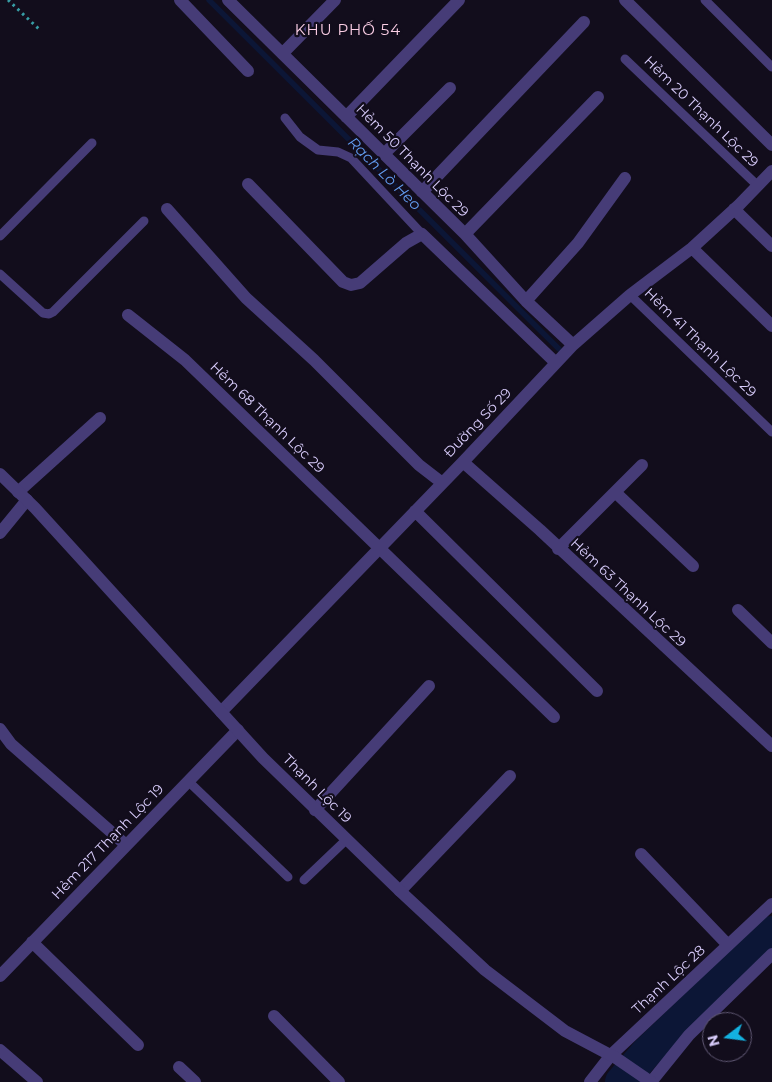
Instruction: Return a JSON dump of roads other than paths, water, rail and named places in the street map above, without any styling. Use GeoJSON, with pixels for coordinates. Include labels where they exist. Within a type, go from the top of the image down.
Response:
{"type":"FeatureCollection","features":[{"type":"Feature","properties":{"kind":"street"},"geometry":{"type":"LineString","coordinates":[[180,0],[248,70]]}},
{"type":"Feature","properties":{"kind":"street","name":"Hẻm 50 Thạnh Lộc 29"},"geometry":{"type":"LineString","coordinates":[[228,0],[464,234],[526,301],[573,345]]}},
{"type":"Feature","properties":{"kind":"street"},"geometry":{"type":"LineString","coordinates":[[283,53],[335,0]]}},
{"type":"Feature","properties":{"kind":"street"},"geometry":{"type":"LineString","coordinates":[[346,117],[460,0]]}},
{"type":"Feature","properties":{"kind":"street"},"geometry":{"type":"LineString","coordinates":[[624,0],[772,145]]}},
{"type":"Feature","properties":{"kind":"street"},"geometry":{"type":"LineString","coordinates":[[422,192],[584,22]]}},
{"type":"Feature","properties":{"kind":"street"},"geometry":{"type":"LineString","coordinates":[[384,154],[450,88]]}},
{"type":"Feature","properties":{"kind":"street"},"geometry":{"type":"LineString","coordinates":[[464,234],[598,97]]}},
{"type":"Feature","properties":{"kind":"street","name":"Đường Số 29"},"geometry":{"type":"LineString","coordinates":[[222,712],[573,345],[630,295],[692,248],[772,171]]}},
{"type":"Feature","properties":{"kind":"street"},"geometry":{"type":"LineString","coordinates":[[526,301],[578,243],[625,178]]}},
{"type":"Feature","properties":{"kind":"street"},"geometry":{"type":"LineString","coordinates":[[248,184],[343,282],[351,285],[360,283],[406,243],[422,234],[556,363]]}},
{"type":"Feature","properties":{"kind":"street"},"geometry":{"type":"LineString","coordinates":[[167,209],[246,298],[420,465],[441,482]]}},
{"type":"Feature","properties":{"kind":"street"},"geometry":{"type":"LineString","coordinates":[[734,209],[772,246]]}},
{"type":"Feature","properties":{"kind":"street"},"geometry":{"type":"LineString","coordinates":[[692,248],[772,326]]}},
{"type":"Feature","properties":{"kind":"street","name":"Hẻm 68 Thạnh Lộc 29"},"geometry":{"type":"LineString","coordinates":[[128,315],[185,360],[554,717]]}},
{"type":"Feature","properties":{"kind":"street"},"geometry":{"type":"LineString","coordinates":[[0,533],[22,496],[100,418]]}},
{"type":"Feature","properties":{"kind":"street","name":"Hẻm 63 Thạnh Lộc 29"},"geometry":{"type":"LineString","coordinates":[[463,462],[772,746]]}},
{"type":"Feature","properties":{"kind":"street"},"geometry":{"type":"LineString","coordinates":[[558,549],[642,465]]}},
{"type":"Feature","properties":{"kind":"street","name":"Thạnh Lộc 19"},"geometry":{"type":"LineString","coordinates":[[0,474],[238,730],[315,810],[400,891],[485,970],[565,1031],[614,1057],[649,1080]]}},
{"type":"Feature","properties":{"kind":"street"},"geometry":{"type":"LineString","coordinates":[[615,492],[693,566]]}},
{"type":"Feature","properties":{"kind":"street"},"geometry":{"type":"LineString","coordinates":[[415,511],[597,691]]}},
{"type":"Feature","properties":{"kind":"street"},"geometry":{"type":"LineString","coordinates":[[738,610],[772,643]]}},
{"type":"Feature","properties":{"kind":"street"},"geometry":{"type":"LineString","coordinates":[[315,810],[428,686]]}},
{"type":"Feature","properties":{"kind":"street"},"geometry":{"type":"LineString","coordinates":[[0,729],[10,744],[126,845]]}},
{"type":"Feature","properties":{"kind":"street","name":"Hẻm 217 Thạnh Lộc 19"},"geometry":{"type":"LineString","coordinates":[[0,976],[238,730]]}},
{"type":"Feature","properties":{"kind":"street"},"geometry":{"type":"LineString","coordinates":[[400,891],[510,776]]}},
{"type":"Feature","properties":{"kind":"street"},"geometry":{"type":"LineString","coordinates":[[641,854],[728,945]]}},
{"type":"Feature","properties":{"kind":"street","name":"Thạnh Lộc 28"},"geometry":{"type":"LineString","coordinates":[[590,1082],[772,904]]}},
{"type":"Feature","properties":{"kind":"street"},"geometry":{"type":"LineString","coordinates":[[32,942],[138,1045]]}},
{"type":"Feature","properties":{"kind":"street"},"geometry":{"type":"LineString","coordinates":[[649,1080],[689,1035],[772,954]]}},
{"type":"Feature","properties":{"kind":"street"},"geometry":{"type":"LineString","coordinates":[[274,1016],[340,1082]]}},
{"type":"Feature","properties":{"kind":"street"},"geometry":{"type":"LineString","coordinates":[[0,1050],[37,1082]]}},
{"type":"Feature","properties":{"kind":"street"},"geometry":{"type":"LineString","coordinates":[[179,1067],[195,1082]]}},
{"type":"Feature","properties":{"kind":"lane"},"geometry":{"type":"LineString","coordinates":[[705,0],[772,67]]}},
{"type":"Feature","properties":{"kind":"lane","name":"Hẻm 20 Thạnh Lộc 29"},"geometry":{"type":"LineString","coordinates":[[625,58],[758,186]]}},
{"type":"Feature","properties":{"kind":"lane"},"geometry":{"type":"LineString","coordinates":[[285,118],[300,138],[318,150],[338,152],[351,158],[422,234]]}},
{"type":"Feature","properties":{"kind":"lane"},"geometry":{"type":"LineString","coordinates":[[0,236],[92,144]]}},
{"type":"Feature","properties":{"kind":"lane"},"geometry":{"type":"LineString","coordinates":[[0,274],[43,313],[49,314],[144,221]]}},
{"type":"Feature","properties":{"kind":"lane","name":"Hẻm 41 Thạnh Lộc 29"},"geometry":{"type":"LineString","coordinates":[[630,295],[772,432]]}},
{"type":"Feature","properties":{"kind":"lane"},"geometry":{"type":"LineString","coordinates":[[188,781],[288,877]]}},
{"type":"Feature","properties":{"kind":"lane"},"geometry":{"type":"LineString","coordinates":[[304,880],[346,840]]}},
{"type":"Feature","properties":{"kind":"waterway","name":"Rạch Lò Heo"},"geometry":{"type":"LineString","coordinates":[[209,0],[559,349]]}},
{"type":"Feature","properties":{"kind":"waterway"},"geometry":{"type":"LineString","coordinates":[[621,1082],[647,1052],[772,932]]}},
{"type":"Feature","properties":{"kind":"district","name":"KHU PHỐ 54"},"geometry":{"type":"Point","coordinates":[348,31]}}]}
